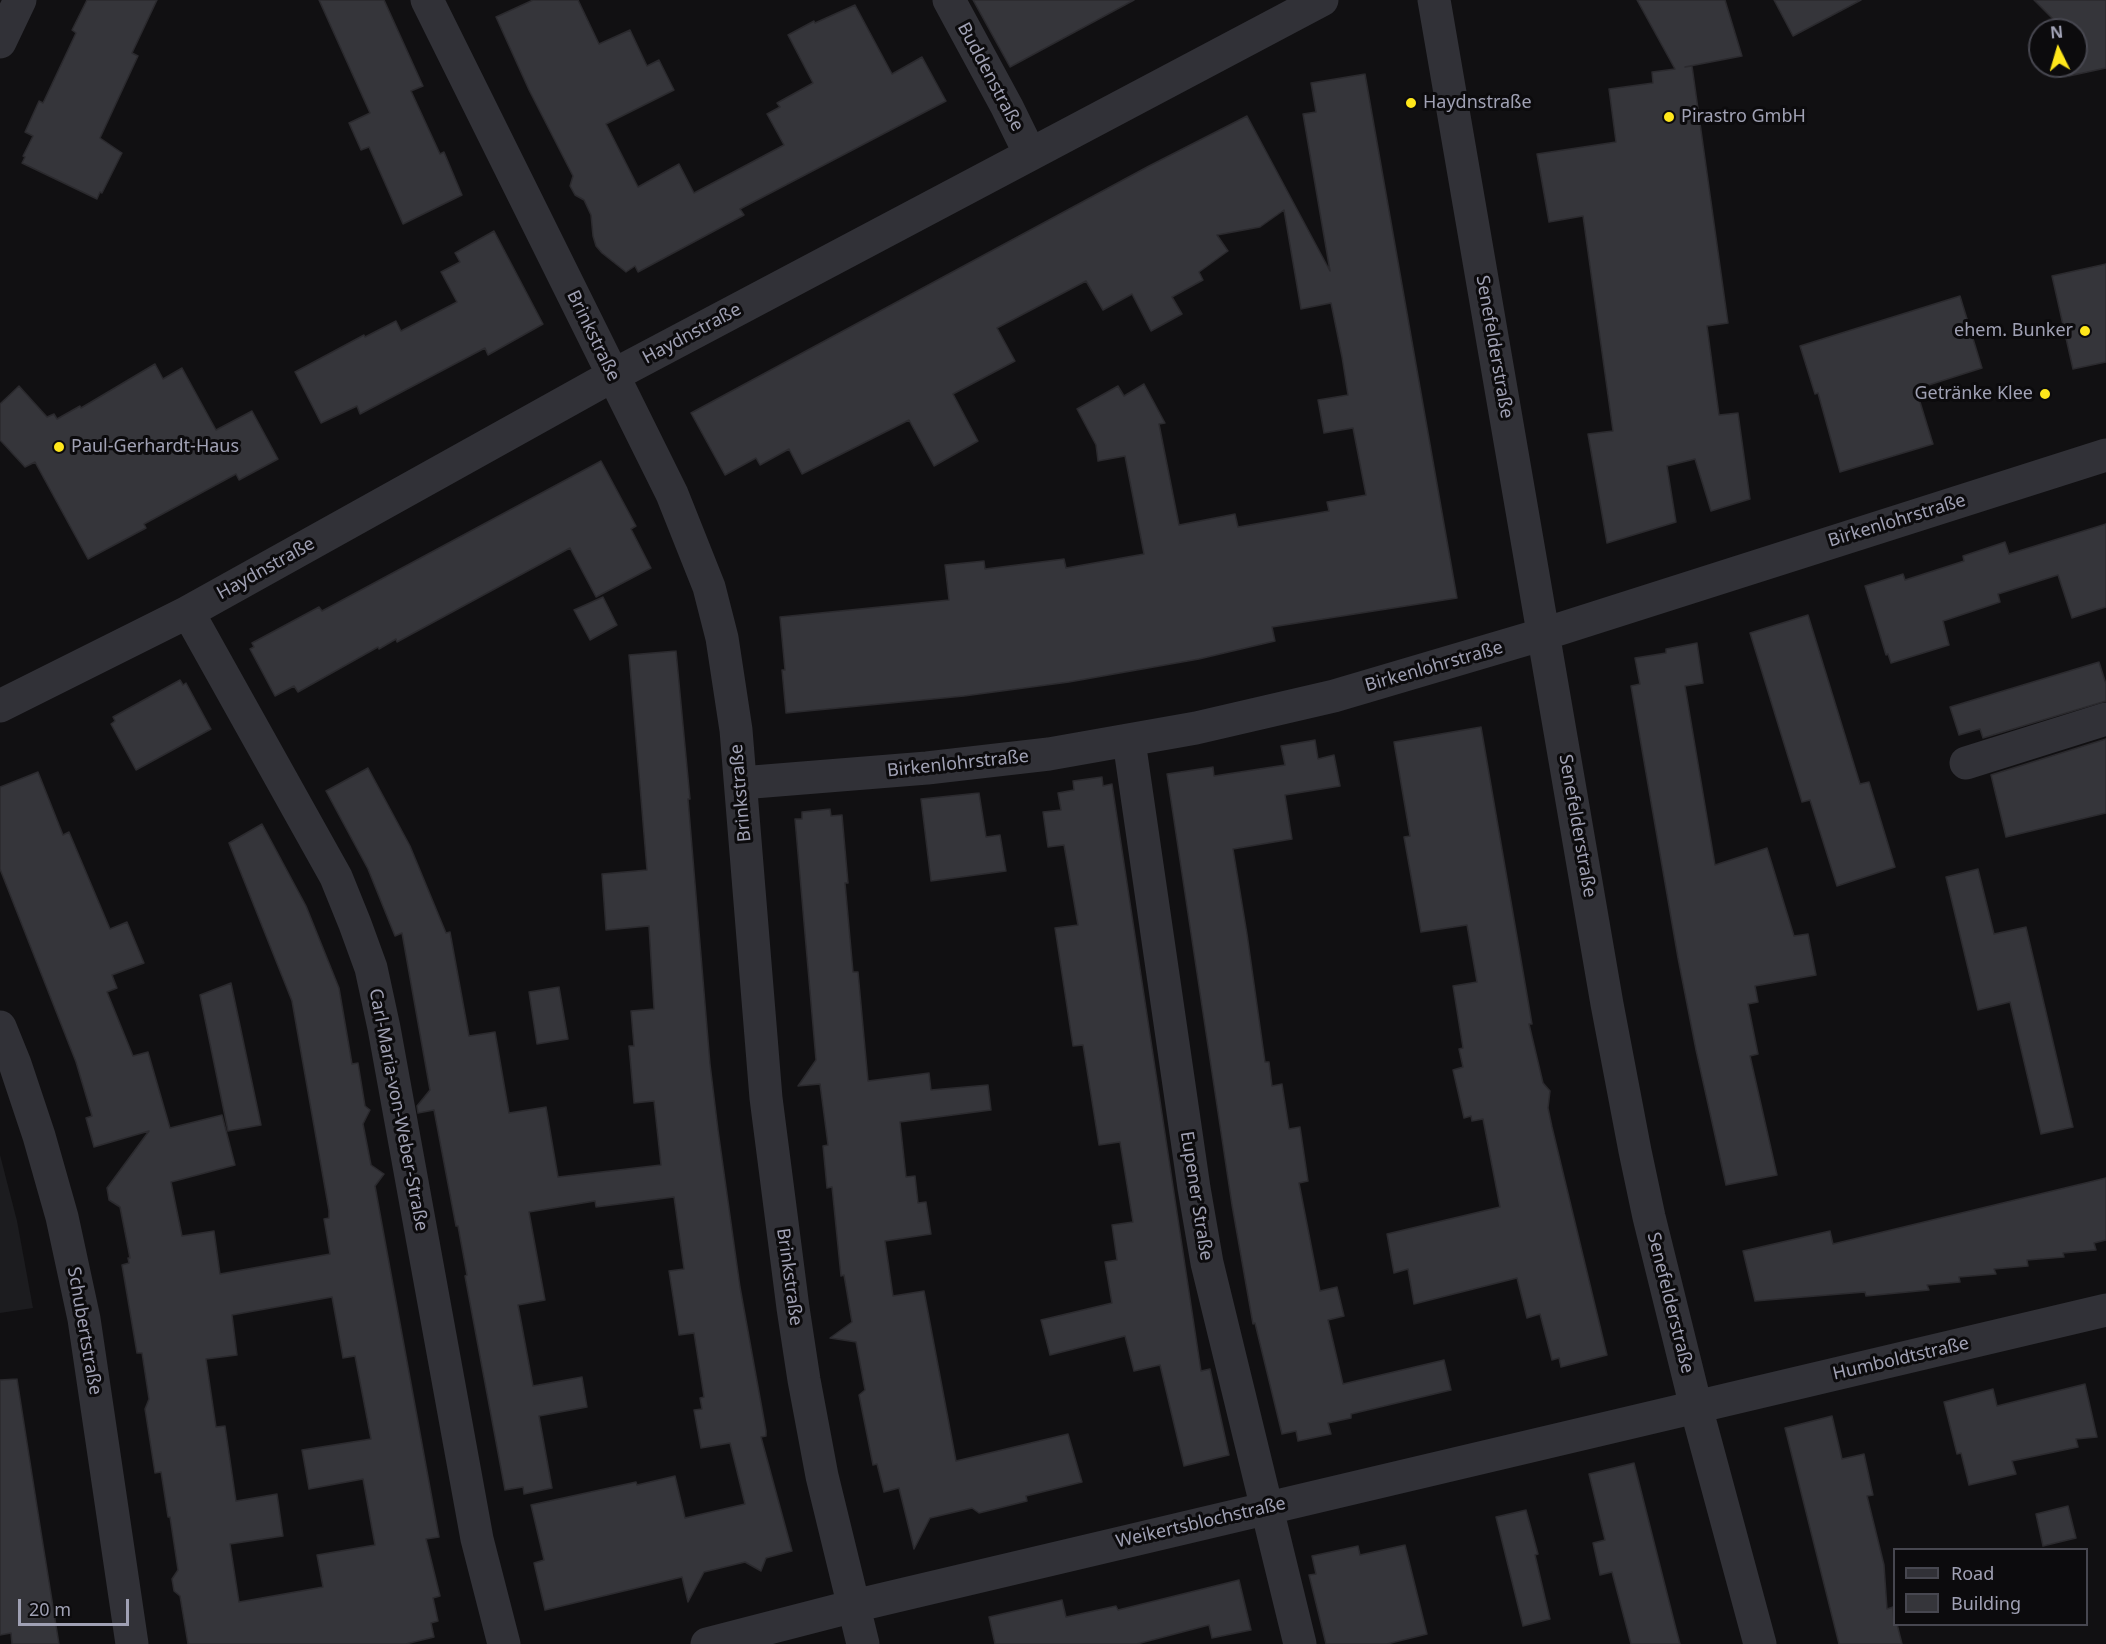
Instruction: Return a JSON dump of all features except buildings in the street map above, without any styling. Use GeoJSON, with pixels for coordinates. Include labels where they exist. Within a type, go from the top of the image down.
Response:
{"type":"FeatureCollection","features":[{"type":"Feature","properties":{"kind":"street"},"geometry":{"type":"LineString","coordinates":[[0,42],[20,0]]}},
{"type":"Feature","properties":{"kind":"street","name":"Brinkstraße"},"geometry":{"type":"LineString","coordinates":[[427,0],[672,494],[709,587],[722,638],[730,684],[741,783],[766,1098],[793,1308],[822,1476],[863,1644]]}},
{"type":"Feature","properties":{"kind":"street","name":"Buddenstraße"},"geometry":{"type":"LineString","coordinates":[[949,0],[1030,154]]}},
{"type":"Feature","properties":{"kind":"street","name":"Haydnstraße"},"geometry":{"type":"LineString","coordinates":[[0,706],[188,612],[612,376],[1322,0]]}},
{"type":"Feature","properties":{"kind":"street","name":"Senefelderstraße"},"geometry":{"type":"LineString","coordinates":[[1434,0],[1607,1004],[1635,1151],[1696,1407],[1760,1644]]}},
{"type":"Feature","properties":{"kind":"street","name":"Birkenlohrstraße"},"geometry":{"type":"LineString","coordinates":[[741,783],[996,761],[1129,741],[1334,696],[1544,634],[2106,455]]}},
{"type":"Feature","properties":{"kind":"street","name":"Carl-Maria-von-Weber-Straße"},"geometry":{"type":"LineString","coordinates":[[188,612],[336,877],[371,968],[384,1028],[477,1539],[504,1644]]}},
{"type":"Feature","properties":{"kind":"street"},"geometry":{"type":"LineString","coordinates":[[1966,763],[2106,719]]}},
{"type":"Feature","properties":{"kind":"street","name":"Eupener Straße"},"geometry":{"type":"LineString","coordinates":[[1129,741],[1207,1263],[1300,1644]]}},
{"type":"Feature","properties":{"kind":"street","name":"Schubertstraße"},"geometry":{"type":"LineString","coordinates":[[0,1027],[39,1136],[62,1217],[84,1319],[132,1644]]}},
{"type":"Feature","properties":{"kind":"street","name":"Humboldtstraße"},"geometry":{"type":"LineString","coordinates":[[1696,1407],[2106,1310]]}},
{"type":"Feature","properties":{"kind":"street","name":"Weikertsblochstraße"},"geometry":{"type":"LineString","coordinates":[[707,1644],[854,1606],[1696,1407]]}},
{"type":"Feature","properties":{"kind":"shaded area"},"geometry":{"type":"Polygon","coordinates":[[[0,1155],[17,1221],[33,1308],[0,1313],[0,1155]]]}},
{"type":"Feature","properties":{"kind":"place","name":"Haydnstraße"},"geometry":{"type":"Point","coordinates":[1411,103]}},
{"type":"Feature","properties":{"kind":"place","name":"Pirastro GmbH"},"geometry":{"type":"Point","coordinates":[1669,117]}},
{"type":"Feature","properties":{"kind":"place","name":"ehem. Bunker"},"geometry":{"type":"Point","coordinates":[2085,331]}},
{"type":"Feature","properties":{"kind":"place","name":"Getränke Klee"},"geometry":{"type":"Point","coordinates":[2045,394]}},
{"type":"Feature","properties":{"kind":"place","name":"Paul-Gerhardt-Haus"},"geometry":{"type":"Point","coordinates":[59,447]}}]}
